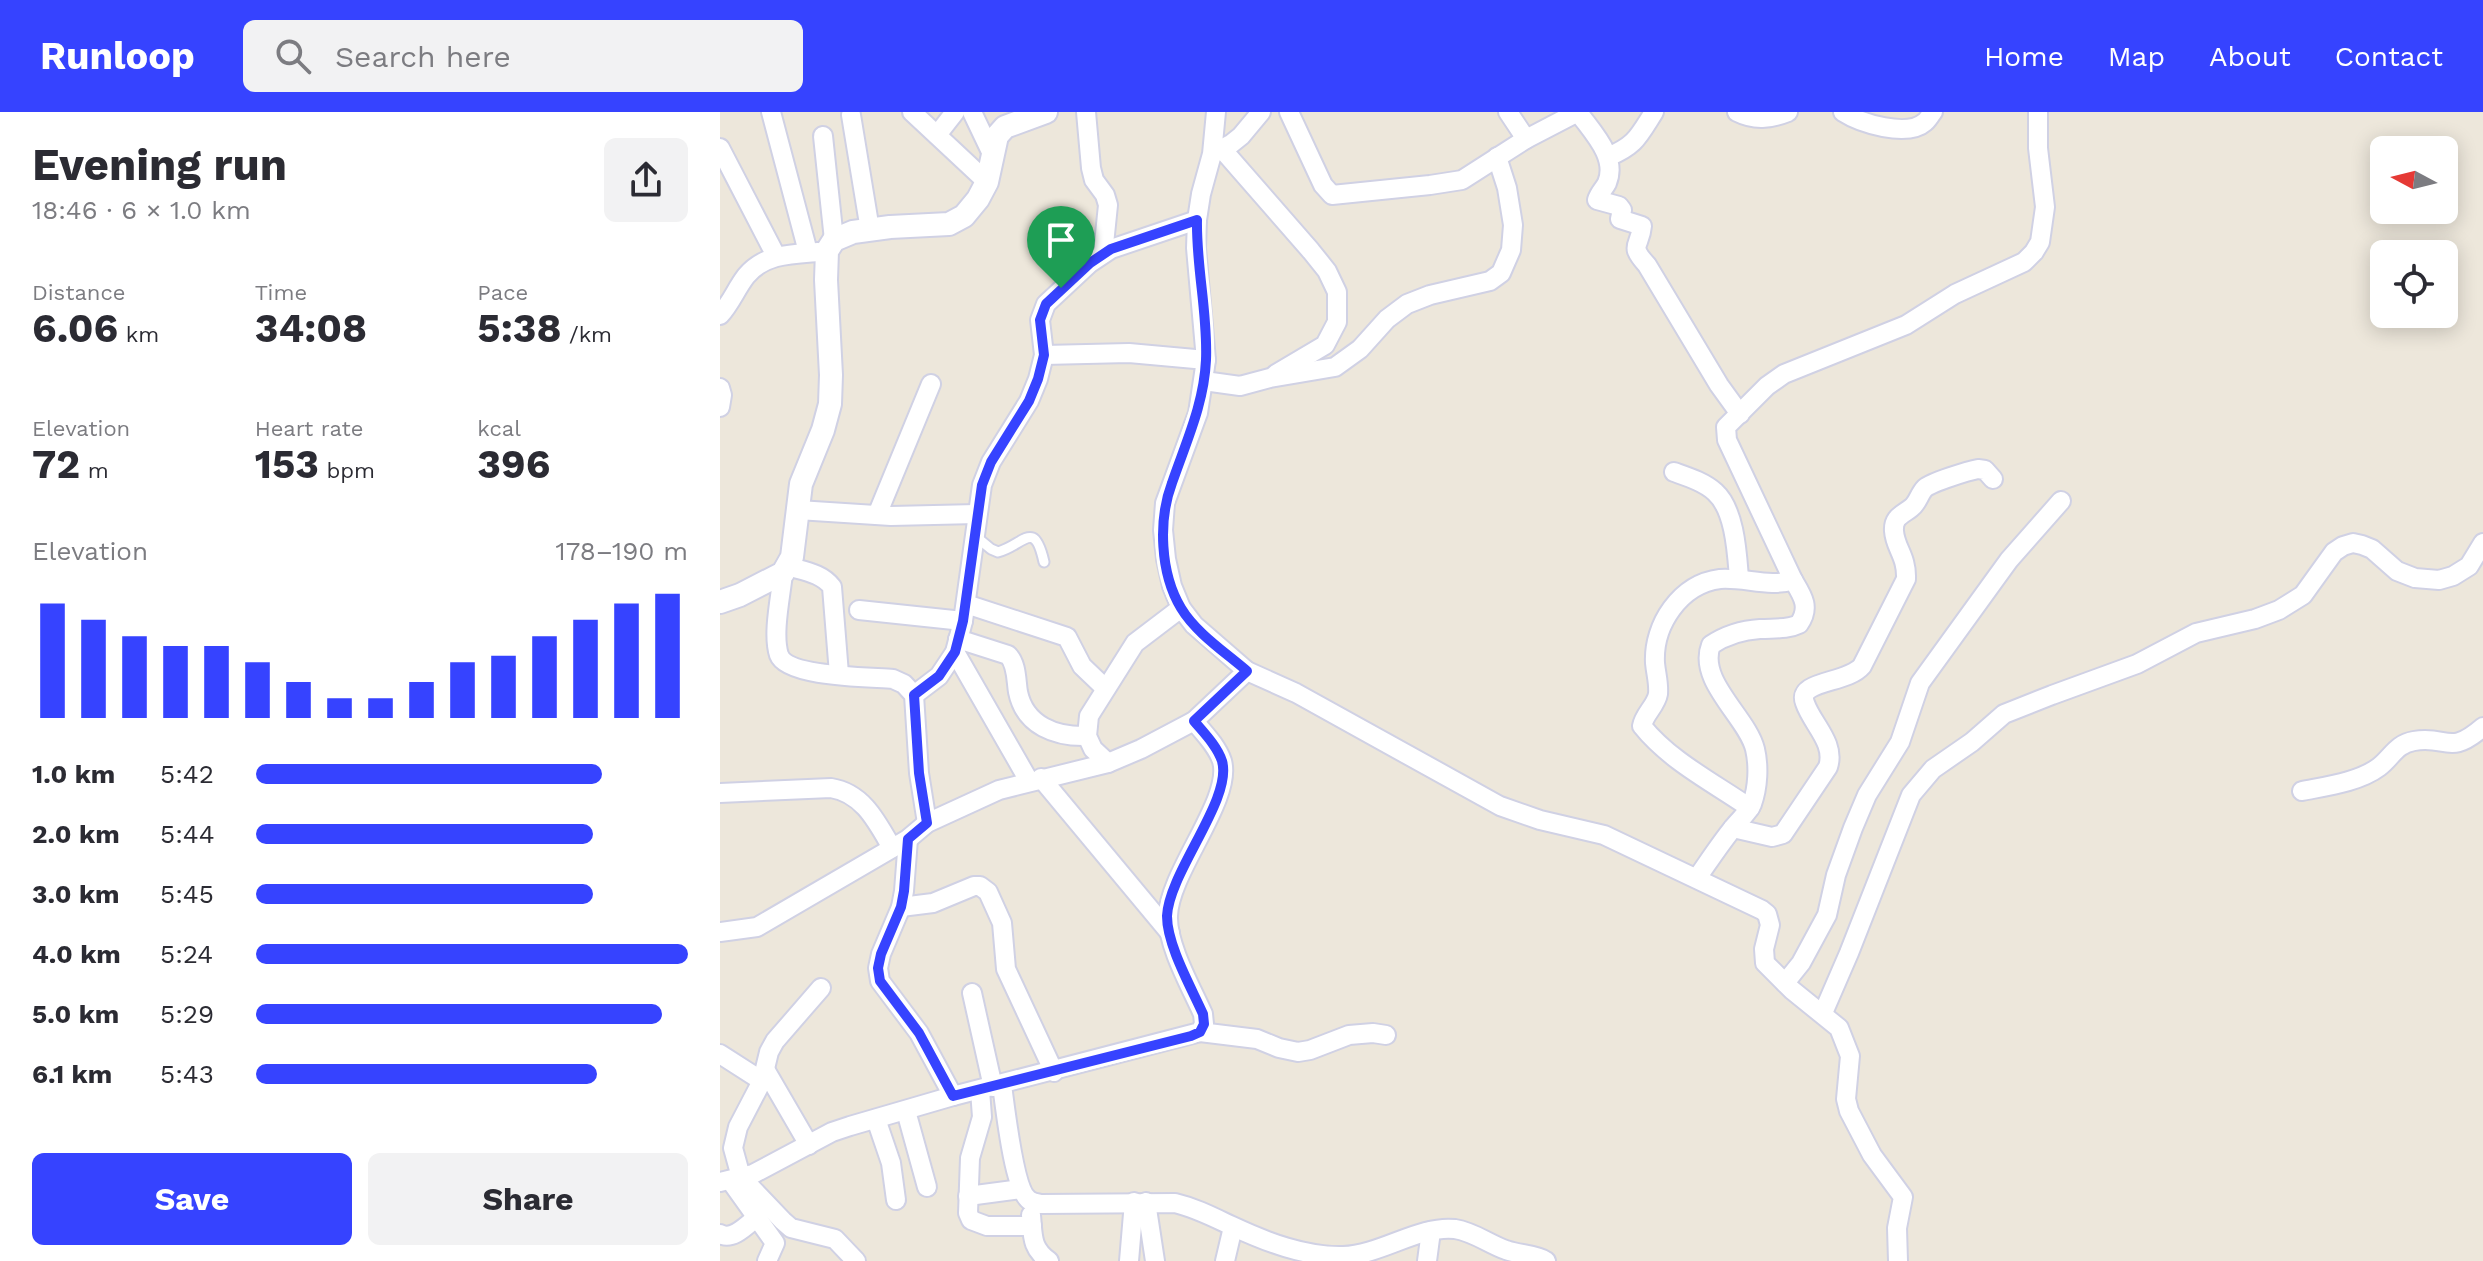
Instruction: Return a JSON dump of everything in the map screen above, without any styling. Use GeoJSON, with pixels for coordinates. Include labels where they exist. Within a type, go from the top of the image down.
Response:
{"type":"FeatureCollection","features":[{"type":"Feature","properties":{"kind":"street"},"geometry":{"type":"LineString","coordinates":[[771,112],[823,248]]}},
{"type":"Feature","properties":{"kind":"street"},"geometry":{"type":"LineString","coordinates":[[912,112],[987,182]]}},
{"type":"Feature","properties":{"kind":"street"},"geometry":{"type":"LineString","coordinates":[[937,135],[955,112]]}},
{"type":"Feature","properties":{"kind":"street"},"geometry":{"type":"LineString","coordinates":[[972,112],[992,154]]}},
{"type":"Feature","properties":{"kind":"street"},"geometry":{"type":"LineString","coordinates":[[720,315],[746,276],[757,265],[776,256],[823,248],[853,232],[949,224],[964,216],[987,182],[997,136],[1014,118],[1046,112]]}},
{"type":"Feature","properties":{"kind":"street"},"geometry":{"type":"LineString","coordinates":[[1086,112],[1091,168],[1108,205],[1103,254]]}},
{"type":"Feature","properties":{"kind":"street"},"geometry":{"type":"LineString","coordinates":[[1216,112],[1217,151],[1201,194],[1197,220],[1196,248],[1206,360],[1204,381],[1189,440],[1165,503],[1163,530],[1172,586],[1181,608],[1194,625],[1247,671],[1296,693],[1500,806],[1540,820],[1604,835],[1754,904],[1767,914],[1770,925],[1764,959],[1785,983],[1839,1028],[1848,1048],[1850,1067],[1846,1099],[1849,1111],[1872,1155],[1903,1197],[1897,1228],[1898,1261]]}},
{"type":"Feature","properties":{"kind":"street"},"geometry":{"type":"LineString","coordinates":[[1217,151],[1241,136],[1261,112]]}},
{"type":"Feature","properties":{"kind":"street"},"geometry":{"type":"LineString","coordinates":[[1289,112],[1323,185],[1332,195],[1462,180],[1526,139],[1578,112],[1610,161],[1608,180],[1597,200],[1619,206],[1622,210],[1620,219],[1642,226],[1636,243],[1637,254],[1740,414]]}},
{"type":"Feature","properties":{"kind":"street"},"geometry":{"type":"LineString","coordinates":[[1508,112],[1526,139]]}},
{"type":"Feature","properties":{"kind":"street"},"geometry":{"type":"LineString","coordinates":[[1608,157],[1628,149],[1654,112]]}},
{"type":"Feature","properties":{"kind":"street"},"geometry":{"type":"LineString","coordinates":[[1737,112],[1749,118],[1763,119],[1788,112]]}},
{"type":"Feature","properties":{"kind":"street"},"geometry":{"type":"LineString","coordinates":[[1843,112],[1870,125],[1910,128],[1922,125],[1933,112]]}},
{"type":"Feature","properties":{"kind":"street"},"geometry":{"type":"LineString","coordinates":[[1697,878],[1750,808],[1758,769],[1755,746],[1719,688],[1708,652],[1711,645],[1733,634],[1799,624],[1805,613],[1805,600],[1727,440],[1726,427],[1767,386],[1784,374],[1906,325],[1955,294],[2024,262],[2040,242],[2045,207],[2038,148],[2038,112]]}},
{"type":"Feature","properties":{"kind":"street"},"geometry":{"type":"LineString","coordinates":[[851,115],[870,230]]}},
{"type":"Feature","properties":{"kind":"street"},"geometry":{"type":"LineString","coordinates":[[823,136],[823,248],[830,404],[801,484],[792,557],[785,570],[777,644],[780,658],[787,665],[804,671],[893,679],[904,684],[914,695],[919,773],[927,823]]}},
{"type":"Feature","properties":{"kind":"street"},"geometry":{"type":"LineString","coordinates":[[720,148],[776,256]]}},
{"type":"Feature","properties":{"kind":"street"},"geometry":{"type":"LineString","coordinates":[[1217,151],[1311,251],[1327,271],[1337,292],[1337,322],[1325,345],[1270,378]]}},
{"type":"Feature","properties":{"kind":"street"},"geometry":{"type":"LineString","coordinates":[[1204,381],[1229,387],[1240,386],[1335,367],[1360,349],[1387,319],[1407,304],[1430,295],[1490,281],[1501,273],[1511,250],[1513,225],[1507,188],[1497,157]]}},
{"type":"Feature","properties":{"kind":"street"},"geometry":{"type":"LineString","coordinates":[[914,695],[939,676],[961,629],[982,485],[991,462],[1029,401],[1044,355],[1040,320],[1046,304],[1103,254],[1133,240],[1197,220]]}},
{"type":"Feature","properties":{"kind":"street"},"geometry":{"type":"LineString","coordinates":[[1044,355],[1129,353],[1206,360]]}},
{"type":"Feature","properties":{"kind":"street"},"geometry":{"type":"LineString","coordinates":[[877,515],[931,384]]}},
{"type":"Feature","properties":{"kind":"street"},"geometry":{"type":"LineString","coordinates":[[720,388],[720,407]]}},
{"type":"Feature","properties":{"kind":"street"},"geometry":{"type":"LineString","coordinates":[[1733,828],[1772,837],[1783,834],[1828,767],[1831,756],[1805,704],[1804,693],[1817,685],[1851,676],[1862,666],[1906,579],[1906,564],[1893,527],[1899,515],[1913,507],[1921,493],[1934,482],[1978,469],[1985,470],[1993,479]]}},
{"type":"Feature","properties":{"kind":"street"},"geometry":{"type":"LineString","coordinates":[[1674,472],[1717,493],[1731,519],[1739,578]]}},
{"type":"Feature","properties":{"kind":"street"},"geometry":{"type":"LineString","coordinates":[[1785,983],[1801,963],[1827,915],[1836,875],[1853,828],[1867,795],[1900,742],[1920,683],[2009,560],[2061,501]]}},
{"type":"Feature","properties":{"kind":"street"},"geometry":{"type":"LineString","coordinates":[[798,510],[877,515],[977,514]]}},
{"type":"Feature","properties":{"kind":"street"},"geometry":{"type":"LineString","coordinates":[[1823,1013],[1911,795],[1933,769],[1972,742],[2004,714],[2137,664],[2196,633],[2279,610],[2303,595],[2334,552],[2343,546],[2353,543],[2362,545],[2372,549],[2397,571],[2415,578],[2439,580],[2469,566],[2483,543]]}},
{"type":"Feature","properties":{"kind":"street"},"geometry":{"type":"LineString","coordinates":[[720,602],[740,595],[785,570],[827,580],[835,599],[839,674]]}},
{"type":"Feature","properties":{"kind":"street"},"geometry":{"type":"LineString","coordinates":[[1750,808],[1685,765],[1656,742],[1642,726],[1658,691],[1656,644],[1663,619],[1692,590],[1716,580],[1739,578],[1783,583],[1793,580]]}},
{"type":"Feature","properties":{"kind":"street"},"geometry":{"type":"LineString","coordinates":[[1108,763],[1093,749],[1087,736],[1089,716],[1135,643],[1181,608]]}},
{"type":"Feature","properties":{"kind":"street"},"geometry":{"type":"LineString","coordinates":[[859,610],[961,629],[1067,637],[1082,666],[1105,688]]}},
{"type":"Feature","properties":{"kind":"street"},"geometry":{"type":"LineString","coordinates":[[961,629],[1013,660],[1019,696],[1024,708],[1039,723],[1060,735],[1087,736]]}},
{"type":"Feature","properties":{"kind":"street"},"geometry":{"type":"LineString","coordinates":[[961,629],[1035,780],[1170,933]]}},
{"type":"Feature","properties":{"kind":"street"},"geometry":{"type":"LineString","coordinates":[[720,932],[757,927],[900,843],[927,823],[985,796],[1035,780],[1108,763],[1141,749],[1194,721],[1247,671]]}},
{"type":"Feature","properties":{"kind":"street"},"geometry":{"type":"LineString","coordinates":[[1194,721],[1223,763],[1222,780],[1171,897],[1167,916],[1170,933],[1203,1014],[1204,1024],[1200,1032]]}},
{"type":"Feature","properties":{"kind":"street"},"geometry":{"type":"LineString","coordinates":[[2302,791],[2367,773],[2381,766],[2403,744],[2420,741],[2453,744],[2466,741],[2483,727]]}},
{"type":"Feature","properties":{"kind":"street"},"geometry":{"type":"LineString","coordinates":[[720,793],[842,789],[864,805],[900,843],[904,891],[901,907],[881,954],[878,968],[880,981],[919,1033],[953,1096]]}},
{"type":"Feature","properties":{"kind":"street"},"geometry":{"type":"LineString","coordinates":[[901,907],[933,903],[974,886],[988,892],[1002,923],[1006,969],[1054,1072]]}},
{"type":"Feature","properties":{"kind":"street"},"geometry":{"type":"LineString","coordinates":[[767,1261],[775,1243],[730,1180],[734,1138],[764,1076],[775,1041],[821,988]]}},
{"type":"Feature","properties":{"kind":"street"},"geometry":{"type":"LineString","coordinates":[[972,993],[992,1087],[1025,1195],[1034,1243],[1038,1253],[1049,1261]]}},
{"type":"Feature","properties":{"kind":"street"},"geometry":{"type":"LineString","coordinates":[[730,1180],[753,1174],[832,1132],[953,1096],[1200,1032],[1257,1039],[1298,1052],[1349,1035],[1386,1035]]}},
{"type":"Feature","properties":{"kind":"street"},"geometry":{"type":"LineString","coordinates":[[720,1054],[764,1076],[809,1145]]}},
{"type":"Feature","properties":{"kind":"street"},"geometry":{"type":"LineString","coordinates":[[992,1087],[970,1158],[968,1213],[977,1224],[1032,1226]]}},
{"type":"Feature","properties":{"kind":"street"},"geometry":{"type":"LineString","coordinates":[[906,1111],[927,1187]]}},
{"type":"Feature","properties":{"kind":"street"},"geometry":{"type":"LineString","coordinates":[[876,1119],[891,1163],[896,1200]]}},
{"type":"Feature","properties":{"kind":"street"},"geometry":{"type":"LineString","coordinates":[[730,1180],[791,1228],[835,1239],[856,1261]]}},
{"type":"Feature","properties":{"kind":"street"},"geometry":{"type":"LineString","coordinates":[[968,1196],[1025,1195],[1041,1204],[1175,1203],[1309,1254],[1344,1256],[1368,1253],[1431,1231],[1457,1229],[1515,1253],[1549,1260]]}},
{"type":"Feature","properties":{"kind":"street"},"geometry":{"type":"LineString","coordinates":[[1129,1261],[1140,1202]]}},
{"type":"Feature","properties":{"kind":"street"},"geometry":{"type":"LineString","coordinates":[[1140,1202],[1155,1261]]}},
{"type":"Feature","properties":{"kind":"street"},"geometry":{"type":"LineString","coordinates":[[720,1234],[725,1237],[732,1235],[757,1217]]}},
{"type":"Feature","properties":{"kind":"street"},"geometry":{"type":"LineString","coordinates":[[1225,1261],[1233,1227]]}},
{"type":"Feature","properties":{"kind":"street"},"geometry":{"type":"LineString","coordinates":[[1427,1261],[1431,1231]]}},
{"type":"Feature","properties":{"kind":"lane"},"geometry":{"type":"LineString","coordinates":[[974,535],[998,552],[1029,537],[1036,539],[1040,543],[1044,562]]}},
{"type":"Feature","properties":{"kind":"route"},"geometry":{"type":"LineString","coordinates":[[1197,220],[1196,248],[1206,360],[1198,413],[1165,503],[1163,530],[1166,559],[1181,608],[1194,625],[1247,671],[1194,721],[1215,747],[1223,763],[1222,780],[1200,836],[1178,879],[1167,916],[1174,947],[1203,1014],[1204,1024],[1200,1032],[1191,1036],[953,1096],[919,1033],[880,981],[878,968],[901,907],[908,839],[927,823],[919,773],[914,695],[939,676],[955,652],[963,621],[982,485],[991,462],[1029,401],[1038,379],[1044,355],[1040,320],[1046,304],[1061,288],[1111,249],[1197,220]]}}]}
